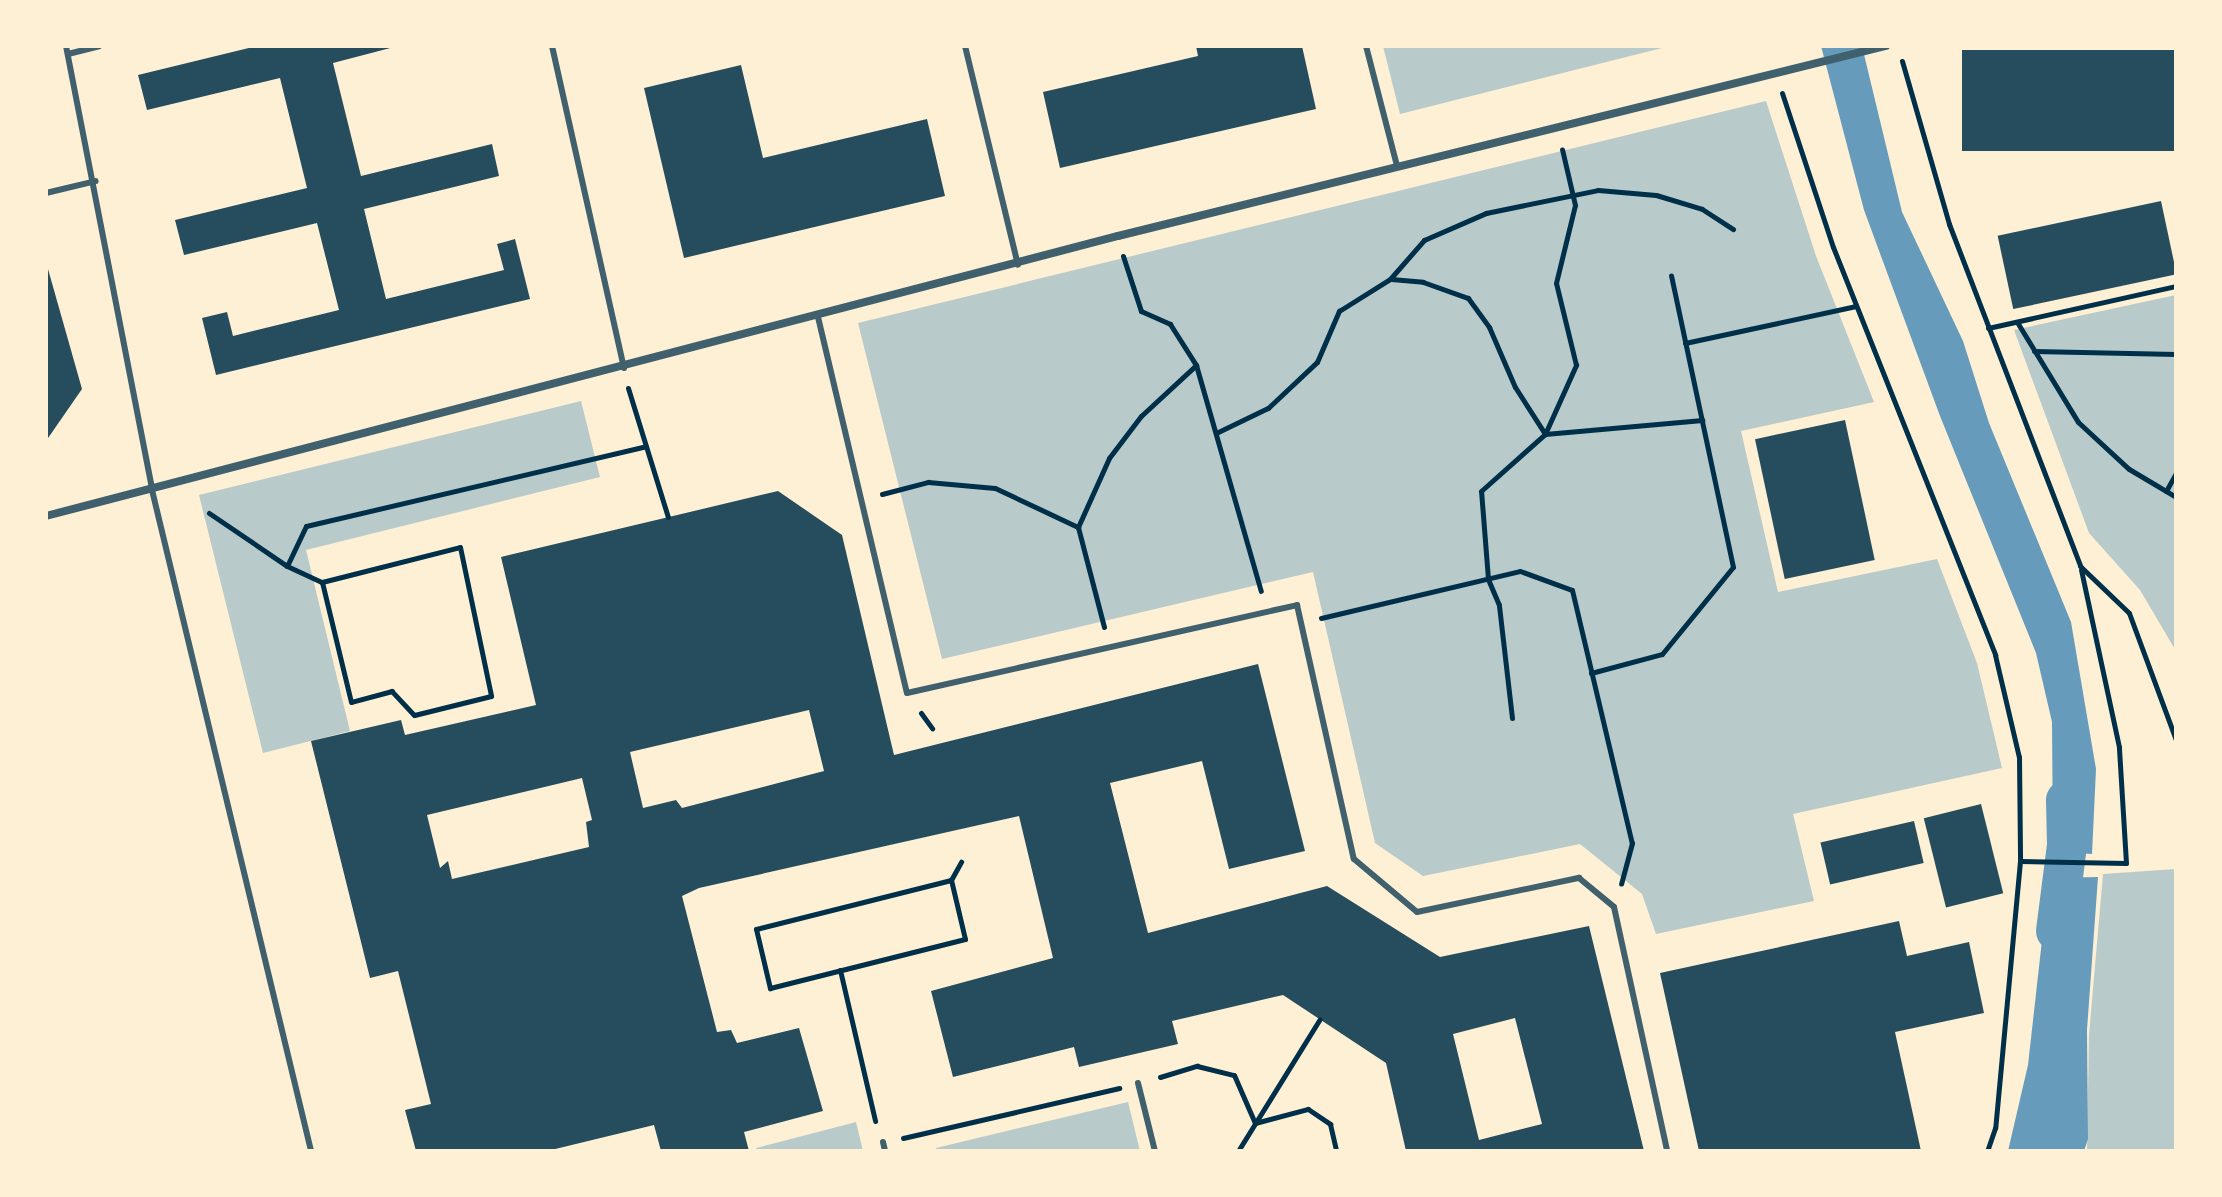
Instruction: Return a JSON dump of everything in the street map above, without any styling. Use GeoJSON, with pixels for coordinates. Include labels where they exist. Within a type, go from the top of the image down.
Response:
{"type":"FeatureCollection","features":[{"type":"Feature","properties":{"kind":"street"},"geometry":{"type":"LineString","coordinates":[[46,516],[624,368],[1118,236],[1886,46]]}},
{"type":"Feature","properties":{"kind":"lane"},"geometry":{"type":"LineString","coordinates":[[99,46],[67,50],[96,181],[152,490],[311,1151]]}},
{"type":"Feature","properties":{"kind":"lane"},"geometry":{"type":"LineString","coordinates":[[552,46],[624,368]]}},
{"type":"Feature","properties":{"kind":"lane"},"geometry":{"type":"LineString","coordinates":[[965,46],[1018,265]]}},
{"type":"Feature","properties":{"kind":"lane"},"geometry":{"type":"LineString","coordinates":[[1366,46],[1397,166]]}},
{"type":"Feature","properties":{"kind":"lane"},"geometry":{"type":"LineString","coordinates":[[46,193],[96,181]]}},
{"type":"Feature","properties":{"kind":"lane"},"geometry":{"type":"LineString","coordinates":[[818,317],[907,693],[1297,605],[1354,859],[1417,912],[1579,878],[1614,907],[1667,1151]]}},
{"type":"Feature","properties":{"kind":"lane"},"geometry":{"type":"LineString","coordinates":[[1138,1083],[1155,1151]]}},
{"type":"Feature","properties":{"kind":"lane"},"geometry":{"type":"LineString","coordinates":[[883,1142],[885,1151]]}},
{"type":"Feature","properties":{"kind":"path"},"geometry":{"type":"LineString","coordinates":[[1897,46],[1949,224],[2080,566],[2119,747],[2126,863],[2020,861]]}},
{"type":"Feature","properties":{"kind":"path"},"geometry":{"type":"LineString","coordinates":[[1775,75],[1856,306],[1995,655],[2019,757],[2020,861],[1995,1128],[1987,1151]]}},
{"type":"Feature","properties":{"kind":"path"},"geometry":{"type":"LineString","coordinates":[[1512,718],[1499,605],[1488,579],[1481,491],[1545,434],[1576,365],[1556,283],[1575,205],[1557,128]]}},
{"type":"Feature","properties":{"kind":"path"},"geometry":{"type":"LineString","coordinates":[[1216,433],[1268,408],[1317,362],[1339,311],[1390,279],[1424,240],[1486,213],[1573,192],[1656,195],[1702,209],[1733,229]]}},
{"type":"Feature","properties":{"kind":"path"},"geometry":{"type":"LineString","coordinates":[[1118,236],[1141,311],[1170,324],[1196,365],[1267,611]]}},
{"type":"Feature","properties":{"kind":"path"},"geometry":{"type":"LineString","coordinates":[[1591,673],[1662,654],[1733,567],[1671,276]]}},
{"type":"Feature","properties":{"kind":"path"},"geometry":{"type":"LineString","coordinates":[[1390,279],[1423,282],[1468,298],[1489,327],[1515,387],[1545,434]]}},
{"type":"Feature","properties":{"kind":"path"},"geometry":{"type":"LineString","coordinates":[[1988,328],[2176,286]]}},
{"type":"Feature","properties":{"kind":"path"},"geometry":{"type":"LineString","coordinates":[[1685,343],[1856,306]]}},
{"type":"Feature","properties":{"kind":"path"},"geometry":{"type":"LineString","coordinates":[[2017,322],[2078,422],[2129,469],[2176,497]]}},
{"type":"Feature","properties":{"kind":"path"},"geometry":{"type":"LineString","coordinates":[[2033,351],[2176,354]]}},
{"type":"Feature","properties":{"kind":"path"},"geometry":{"type":"LineString","coordinates":[[1109,647],[1078,527],[1109,458],[1141,416],[1196,365]]}},
{"type":"Feature","properties":{"kind":"path"},"geometry":{"type":"LineString","coordinates":[[624,368],[668,517]]}},
{"type":"Feature","properties":{"kind":"path"},"geometry":{"type":"LineString","coordinates":[[1545,434],[1578,434],[1628,422],[1702,420]]}},
{"type":"Feature","properties":{"kind":"path"},"geometry":{"type":"LineString","coordinates":[[287,566],[306,526],[646,446]]}},
{"type":"Feature","properties":{"kind":"path"},"geometry":{"type":"LineString","coordinates":[[2166,491],[2176,473]]}},
{"type":"Feature","properties":{"kind":"path"},"geometry":{"type":"LineString","coordinates":[[861,499],[928,482],[995,488],[1078,527]]}},
{"type":"Feature","properties":{"kind":"path"},"geometry":{"type":"LineString","coordinates":[[209,513],[287,566],[322,582],[460,547],[491,696],[414,715],[392,691],[351,702],[322,582]]}},
{"type":"Feature","properties":{"kind":"path"},"geometry":{"type":"LineString","coordinates":[[2080,566],[2129,613],[2176,740]]}},
{"type":"Feature","properties":{"kind":"path"},"geometry":{"type":"LineString","coordinates":[[1301,623],[1520,571],[1572,590],[1632,843],[1614,907]]}},
{"type":"Feature","properties":{"kind":"path"},"geometry":{"type":"LineString","coordinates":[[951,880],[756,929],[770,988],[965,939],[951,880],[961,862]]}},
{"type":"Feature","properties":{"kind":"path"},"geometry":{"type":"LineString","coordinates":[[840,970],[873,1117]]}},
{"type":"Feature","properties":{"kind":"path"},"geometry":{"type":"LineString","coordinates":[[1238,1151],[1320,1019]]}},
{"type":"Feature","properties":{"kind":"shaded area"},"geometry":{"type":"Polygon","coordinates":[[[1383,46],[1670,46],[1400,114],[1383,46]]]}},
{"type":"Feature","properties":{"kind":"shaded area"},"geometry":{"type":"Polygon","coordinates":[[[1766,101],[1816,256],[1874,402],[1741,431],[1778,592],[1937,559],[1977,663],[2002,768],[1793,814],[1814,901],[1656,934],[1642,894],[1580,844],[1423,876],[1375,843],[1313,572],[942,659],[858,323],[1766,101]]]}},
{"type":"Feature","properties":{"kind":"shaded area"},"geometry":{"type":"Polygon","coordinates":[[[2176,295],[2176,651],[2140,590],[2089,533],[2014,330],[2176,295]]]}},
{"type":"Feature","properties":{"kind":"shaded area"},"geometry":{"type":"Polygon","coordinates":[[[581,401],[600,477],[306,550],[350,731],[263,753],[199,495],[581,401]]]}},
{"type":"Feature","properties":{"kind":"shaded area"},"geometry":{"type":"Polygon","coordinates":[[[2176,869],[2176,1151],[2087,1151],[2089,1035],[2103,874],[2176,869]]]}},
{"type":"Feature","properties":{"kind":"shaded area"},"geometry":{"type":"Polygon","coordinates":[[[1128,1102],[1140,1151],[936,1151],[936,1148],[1128,1102]]]}},
{"type":"Feature","properties":{"kind":"shaded area"},"geometry":{"type":"Polygon","coordinates":[[[856,1122],[863,1151],[757,1151],[756,1148],[856,1122]]]}},
{"type":"Feature","properties":{"kind":"water"},"geometry":{"type":"Polygon","coordinates":[[[1821,46],[1862,46],[1902,212],[1963,341],[1989,423],[2071,622],[2096,769],[2092,854],[2053,852],[2052,722],[2036,653],[1940,416],[1864,210],[1821,46]]]}},
{"type":"Feature","properties":{"kind":"water"},"geometry":{"type":"Polygon","coordinates":[[[2098,877],[2087,1030],[2088,1139],[2084,1151],[2008,1151],[2028,1065],[2049,878],[2098,877]]]}},
{"type":"Feature","properties":{"kind":"building"},"geometry":{"type":"Polygon","coordinates":[[[257,46],[398,46],[333,63],[361,176],[492,144],[499,176],[364,209],[386,299],[504,270],[497,244],[515,239],[530,299],[216,375],[202,318],[227,312],[233,336],[339,310],[317,223],[184,255],[175,220],[307,188],[280,78],[147,110],[138,75],[257,46]]]}},
{"type":"Feature","properties":{"kind":"building"},"geometry":{"type":"Polygon","coordinates":[[[1196,46],[1302,46],[1316,109],[1060,168],[1043,92],[1198,56],[1196,46]]]}},
{"type":"Feature","properties":{"kind":"building"},"geometry":{"type":"Polygon","coordinates":[[[1962,50],[2176,50],[2176,151],[1962,151],[1962,50]]]}},
{"type":"Feature","properties":{"kind":"building"},"geometry":{"type":"Polygon","coordinates":[[[741,65],[763,158],[927,119],[945,196],[684,258],[644,88],[741,65]]]}},
{"type":"Feature","properties":{"kind":"building"},"geometry":{"type":"Polygon","coordinates":[[[2161,201],[2176,274],[2013,309],[1998,236],[2161,201]]]}},
{"type":"Feature","properties":{"kind":"building"},"geometry":{"type":"Polygon","coordinates":[[[46,262],[82,389],[46,441],[46,262]]]}},
{"type":"Feature","properties":{"kind":"building"},"geometry":{"type":"Polygon","coordinates":[[[1845,420],[1875,560],[1785,579],[1755,439],[1845,420]]]}},
{"type":"Feature","properties":{"kind":"building"},"geometry":{"type":"Polygon","coordinates":[[[778,491],[842,535],[894,755],[1258,664],[1305,851],[1229,869],[1202,761],[1110,783],[1148,933],[1327,886],[1440,957],[1589,926],[1644,1151],[1406,1151],[1386,1063],[1283,995],[1172,1021],[1178,1044],[1079,1067],[1074,1047],[953,1077],[931,991],[1053,958],[1019,816],[699,888],[682,896],[717,1032],[731,1030],[737,1043],[799,1028],[823,1111],[744,1132],[749,1151],[661,1151],[654,1125],[547,1151],[416,1151],[405,1110],[431,1104],[398,971],[370,978],[311,741],[401,720],[405,735],[536,705],[501,557],[778,491]],[[809,710],[630,752],[643,808],[676,800],[682,808],[824,771],[809,710]],[[582,778],[427,815],[440,868],[448,861],[452,879],[589,847],[586,822],[592,820],[582,778]],[[1515,1018],[1453,1034],[1479,1140],[1542,1124],[1515,1018]]]}},
{"type":"Feature","properties":{"kind":"building"},"geometry":{"type":"Polygon","coordinates":[[[1981,804],[2003,893],[1946,908],[1924,818],[1981,804]]]}},
{"type":"Feature","properties":{"kind":"building"},"geometry":{"type":"Polygon","coordinates":[[[1914,821],[1924,863],[1830,884],[1820,843],[1914,821]]]}},
{"type":"Feature","properties":{"kind":"building"},"geometry":{"type":"Polygon","coordinates":[[[1899,921],[1907,956],[1969,942],[1984,1013],[1895,1032],[1921,1151],[1699,1151],[1660,973],[1899,921]]]}},
{"type":"Feature","properties":{"kind":"waterway"},"geometry":{"type":"LineString","coordinates":[[2056,931],[2067,845],[2066,800]]}}]}
